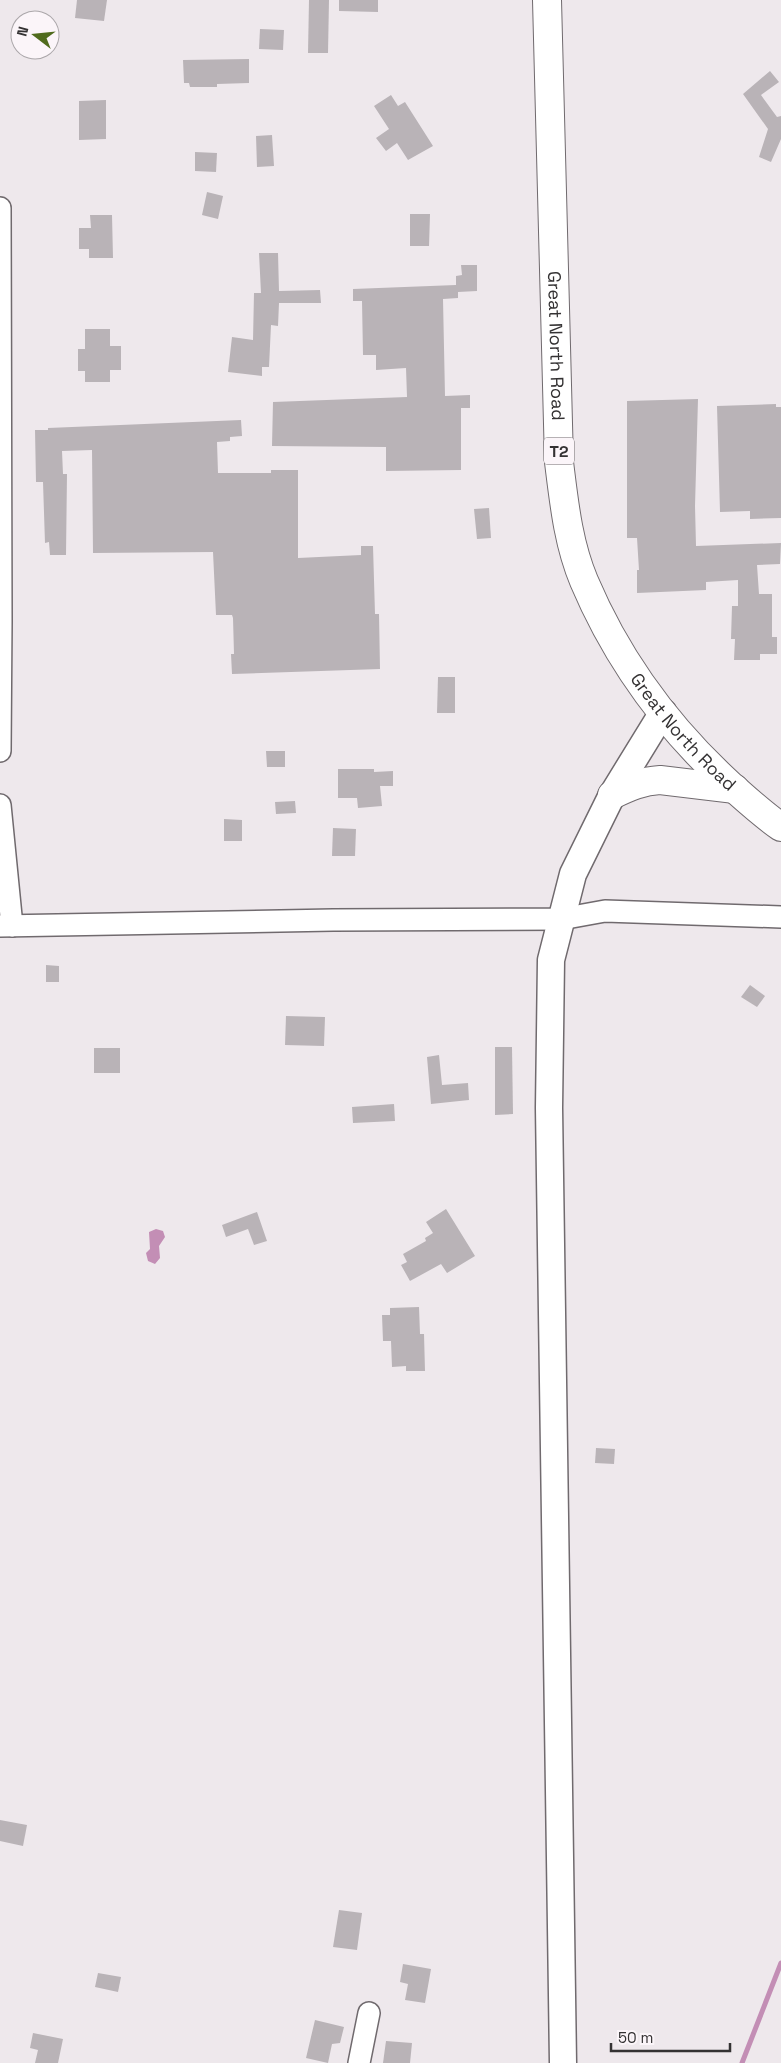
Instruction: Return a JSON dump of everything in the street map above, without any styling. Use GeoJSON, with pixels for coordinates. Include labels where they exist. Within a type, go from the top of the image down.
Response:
{"type":"FeatureCollection","features":[{"type":"Feature","properties":{"kind":"highway","name":"Great North Road"},"geometry":{"type":"LineString","coordinates":[[547,0],[559,462],[566,519],[583,579],[609,634],[634,676],[691,748],[769,819],[781,826]]}},
{"type":"Feature","properties":{"kind":"highway"},"geometry":{"type":"LineString","coordinates":[[612,795],[648,780],[735,789]]}},
{"type":"Feature","properties":{"kind":"main road"},"geometry":{"type":"LineString","coordinates":[[563,2063],[549,1108],[551,960],[573,874],[612,795],[663,712]]}},
{"type":"Feature","properties":{"kind":"street"},"geometry":{"type":"LineString","coordinates":[[0,208],[2,452],[0,750]]}},
{"type":"Feature","properties":{"kind":"street"},"geometry":{"type":"LineString","coordinates":[[0,805],[6,926],[343,920],[561,919],[605,911],[781,916]]}},
{"type":"Feature","properties":{"kind":"street"},"geometry":{"type":"LineString","coordinates":[[359,2063],[369,2013]]}},
{"type":"Feature","properties":{"kind":"shaded area"},"geometry":{"type":"Polygon","coordinates":[[[156,1229],[163,1231],[165,1237],[159,1246],[160,1258],[155,1264],[148,1261],[146,1253],[150,1249],[149,1232],[156,1229]]]}},
{"type":"Feature","properties":{"kind":"building"},"geometry":{"type":"Polygon","coordinates":[[[77,0],[107,0],[104,21],[75,18],[77,0]]]}},
{"type":"Feature","properties":{"kind":"building"},"geometry":{"type":"Polygon","coordinates":[[[309,0],[329,0],[328,53],[308,53],[309,0]]]}},
{"type":"Feature","properties":{"kind":"building"},"geometry":{"type":"Polygon","coordinates":[[[339,0],[378,0],[378,12],[339,11],[339,0]]]}},
{"type":"Feature","properties":{"kind":"building"},"geometry":{"type":"Polygon","coordinates":[[[260,29],[284,30],[283,50],[259,49],[260,29]]]}},
{"type":"Feature","properties":{"kind":"building"},"geometry":{"type":"Polygon","coordinates":[[[249,59],[249,83],[217,84],[217,87],[190,87],[189,83],[184,83],[183,60],[249,59]]]}},
{"type":"Feature","properties":{"kind":"building"},"geometry":{"type":"Polygon","coordinates":[[[770,71],[779,82],[761,95],[777,117],[781,116],[781,139],[771,162],[759,157],[768,129],[743,94],[770,71]]]}},
{"type":"Feature","properties":{"kind":"building"},"geometry":{"type":"Polygon","coordinates":[[[391,95],[398,106],[405,102],[433,146],[408,160],[397,143],[386,151],[376,138],[389,129],[374,106],[391,95]]]}},
{"type":"Feature","properties":{"kind":"building"},"geometry":{"type":"Polygon","coordinates":[[[106,100],[106,139],[79,140],[79,101],[106,100]]]}},
{"type":"Feature","properties":{"kind":"building"},"geometry":{"type":"Polygon","coordinates":[[[272,135],[274,166],[257,167],[256,136],[272,135]]]}},
{"type":"Feature","properties":{"kind":"building"},"geometry":{"type":"Polygon","coordinates":[[[195,152],[217,153],[216,172],[195,171],[195,152]]]}},
{"type":"Feature","properties":{"kind":"building"},"geometry":{"type":"Polygon","coordinates":[[[207,192],[223,196],[218,219],[202,215],[207,192]]]}},
{"type":"Feature","properties":{"kind":"building"},"geometry":{"type":"Polygon","coordinates":[[[410,214],[430,214],[429,246],[410,246],[410,214]]]}},
{"type":"Feature","properties":{"kind":"building"},"geometry":{"type":"Polygon","coordinates":[[[90,215],[112,215],[113,258],[89,258],[89,249],[79,249],[79,228],[91,228],[90,215]]]}},
{"type":"Feature","properties":{"kind":"building"},"geometry":{"type":"Polygon","coordinates":[[[259,253],[278,253],[279,291],[320,290],[321,303],[279,303],[278,326],[271,325],[269,367],[262,367],[262,376],[228,372],[232,337],[253,340],[254,293],[261,293],[259,253]]]}},
{"type":"Feature","properties":{"kind":"building"},"geometry":{"type":"Polygon","coordinates":[[[461,265],[477,265],[477,291],[458,292],[458,298],[443,299],[445,396],[470,395],[470,408],[461,408],[461,470],[386,471],[386,447],[272,446],[273,402],[407,397],[406,368],[376,370],[376,355],[363,355],[362,301],[353,301],[353,289],[456,285],[456,276],[462,275],[461,265]]]}},
{"type":"Feature","properties":{"kind":"building"},"geometry":{"type":"Polygon","coordinates":[[[85,329],[110,329],[110,346],[121,346],[121,370],[110,370],[110,382],[85,382],[85,371],[78,371],[78,349],[85,349],[85,329]]]}},
{"type":"Feature","properties":{"kind":"building"},"geometry":{"type":"Polygon","coordinates":[[[698,399],[695,506],[696,546],[781,543],[780,564],[757,565],[759,594],[772,594],[772,637],[777,637],[777,654],[760,654],[760,660],[734,660],[735,639],[731,639],[732,606],[738,606],[738,580],[706,582],[706,590],[637,593],[637,570],[639,570],[637,538],[627,538],[627,401],[698,399]]]}},
{"type":"Feature","properties":{"kind":"building"},"geometry":{"type":"Polygon","coordinates":[[[776,404],[776,407],[781,407],[781,518],[750,519],[750,511],[720,512],[717,406],[776,404]]]}},
{"type":"Feature","properties":{"kind":"building"},"geometry":{"type":"Polygon","coordinates":[[[241,420],[242,436],[230,437],[230,441],[217,442],[218,473],[271,473],[271,470],[298,470],[298,558],[361,555],[361,546],[373,546],[375,614],[379,614],[380,669],[232,674],[231,654],[234,654],[233,618],[232,615],[216,615],[213,552],[93,553],[92,450],[62,451],[63,474],[67,474],[66,555],[50,555],[49,542],[45,543],[43,482],[36,482],[35,430],[241,420]]]}},
{"type":"Feature","properties":{"kind":"building"},"geometry":{"type":"Polygon","coordinates":[[[489,508],[491,538],[477,539],[474,509],[489,508]]]}},
{"type":"Feature","properties":{"kind":"building"},"geometry":{"type":"Polygon","coordinates":[[[438,677],[455,677],[455,713],[437,713],[438,677]]]}},
{"type":"Feature","properties":{"kind":"building"},"geometry":{"type":"Polygon","coordinates":[[[266,751],[285,751],[285,767],[267,767],[266,751]]]}},
{"type":"Feature","properties":{"kind":"building"},"geometry":{"type":"Polygon","coordinates":[[[338,769],[374,769],[374,772],[393,771],[393,786],[380,786],[382,806],[358,808],[357,798],[338,798],[338,769]]]}},
{"type":"Feature","properties":{"kind":"building"},"geometry":{"type":"Polygon","coordinates":[[[295,801],[296,813],[276,814],[275,802],[295,801]]]}},
{"type":"Feature","properties":{"kind":"building"},"geometry":{"type":"Polygon","coordinates":[[[224,819],[242,820],[242,841],[224,841],[224,819]]]}},
{"type":"Feature","properties":{"kind":"building"},"geometry":{"type":"Polygon","coordinates":[[[333,828],[356,829],[355,856],[332,856],[333,828]]]}},
{"type":"Feature","properties":{"kind":"building"},"geometry":{"type":"Polygon","coordinates":[[[46,965],[59,966],[59,982],[46,982],[46,965]]]}},
{"type":"Feature","properties":{"kind":"building"},"geometry":{"type":"Polygon","coordinates":[[[750,985],[765,996],[757,1007],[741,997],[750,985]]]}},
{"type":"Feature","properties":{"kind":"building"},"geometry":{"type":"Polygon","coordinates":[[[286,1016],[325,1017],[324,1046],[285,1045],[286,1016]]]}},
{"type":"Feature","properties":{"kind":"building"},"geometry":{"type":"Polygon","coordinates":[[[495,1047],[512,1047],[513,1114],[495,1115],[495,1047]]]}},
{"type":"Feature","properties":{"kind":"building"},"geometry":{"type":"Polygon","coordinates":[[[94,1048],[120,1048],[120,1073],[94,1073],[94,1048]]]}},
{"type":"Feature","properties":{"kind":"building"},"geometry":{"type":"Polygon","coordinates":[[[439,1055],[442,1085],[468,1083],[469,1100],[431,1104],[427,1057],[439,1055]]]}},
{"type":"Feature","properties":{"kind":"building"},"geometry":{"type":"Polygon","coordinates":[[[394,1104],[395,1121],[353,1123],[352,1107],[394,1104]]]}},
{"type":"Feature","properties":{"kind":"building"},"geometry":{"type":"Polygon","coordinates":[[[446,1209],[475,1256],[447,1273],[441,1264],[410,1281],[401,1265],[407,1262],[403,1254],[426,1241],[425,1238],[433,1233],[426,1222],[446,1209]]]}},
{"type":"Feature","properties":{"kind":"building"},"geometry":{"type":"Polygon","coordinates":[[[257,1212],[267,1241],[254,1245],[248,1229],[226,1237],[222,1225],[257,1212]]]}},
{"type":"Feature","properties":{"kind":"building"},"geometry":{"type":"Polygon","coordinates":[[[419,1307],[420,1334],[424,1334],[425,1371],[406,1371],[406,1366],[392,1367],[391,1341],[383,1341],[382,1315],[390,1315],[390,1308],[419,1307]]]}},
{"type":"Feature","properties":{"kind":"building"},"geometry":{"type":"Polygon","coordinates":[[[596,1448],[615,1449],[614,1464],[595,1463],[596,1448]]]}},
{"type":"Feature","properties":{"kind":"building"},"geometry":{"type":"Polygon","coordinates":[[[0,1820],[27,1825],[23,1846],[0,1841],[0,1820]]]}},
{"type":"Feature","properties":{"kind":"building"},"geometry":{"type":"Polygon","coordinates":[[[339,1910],[362,1913],[357,1950],[333,1947],[339,1910]]]}},
{"type":"Feature","properties":{"kind":"building"},"geometry":{"type":"Polygon","coordinates":[[[403,1964],[431,1969],[425,2003],[405,2000],[408,1984],[400,1982],[403,1964]]]}},
{"type":"Feature","properties":{"kind":"building"},"geometry":{"type":"Polygon","coordinates":[[[98,1973],[121,1977],[118,1992],[95,1987],[98,1973]]]}},
{"type":"Feature","properties":{"kind":"building"},"geometry":{"type":"Polygon","coordinates":[[[315,2020],[344,2027],[340,2043],[332,2044],[328,2063],[306,2058],[315,2020]]]}},
{"type":"Feature","properties":{"kind":"building"},"geometry":{"type":"Polygon","coordinates":[[[33,2033],[63,2039],[58,2063],[35,2063],[38,2050],[30,2048],[33,2033]]]}},
{"type":"Feature","properties":{"kind":"building"},"geometry":{"type":"Polygon","coordinates":[[[386,2041],[412,2043],[410,2063],[383,2063],[386,2041]]]}},
{"type":"Feature","properties":{"kind":"waterway"},"geometry":{"type":"LineString","coordinates":[[742,2063],[781,1963]]}}]}
